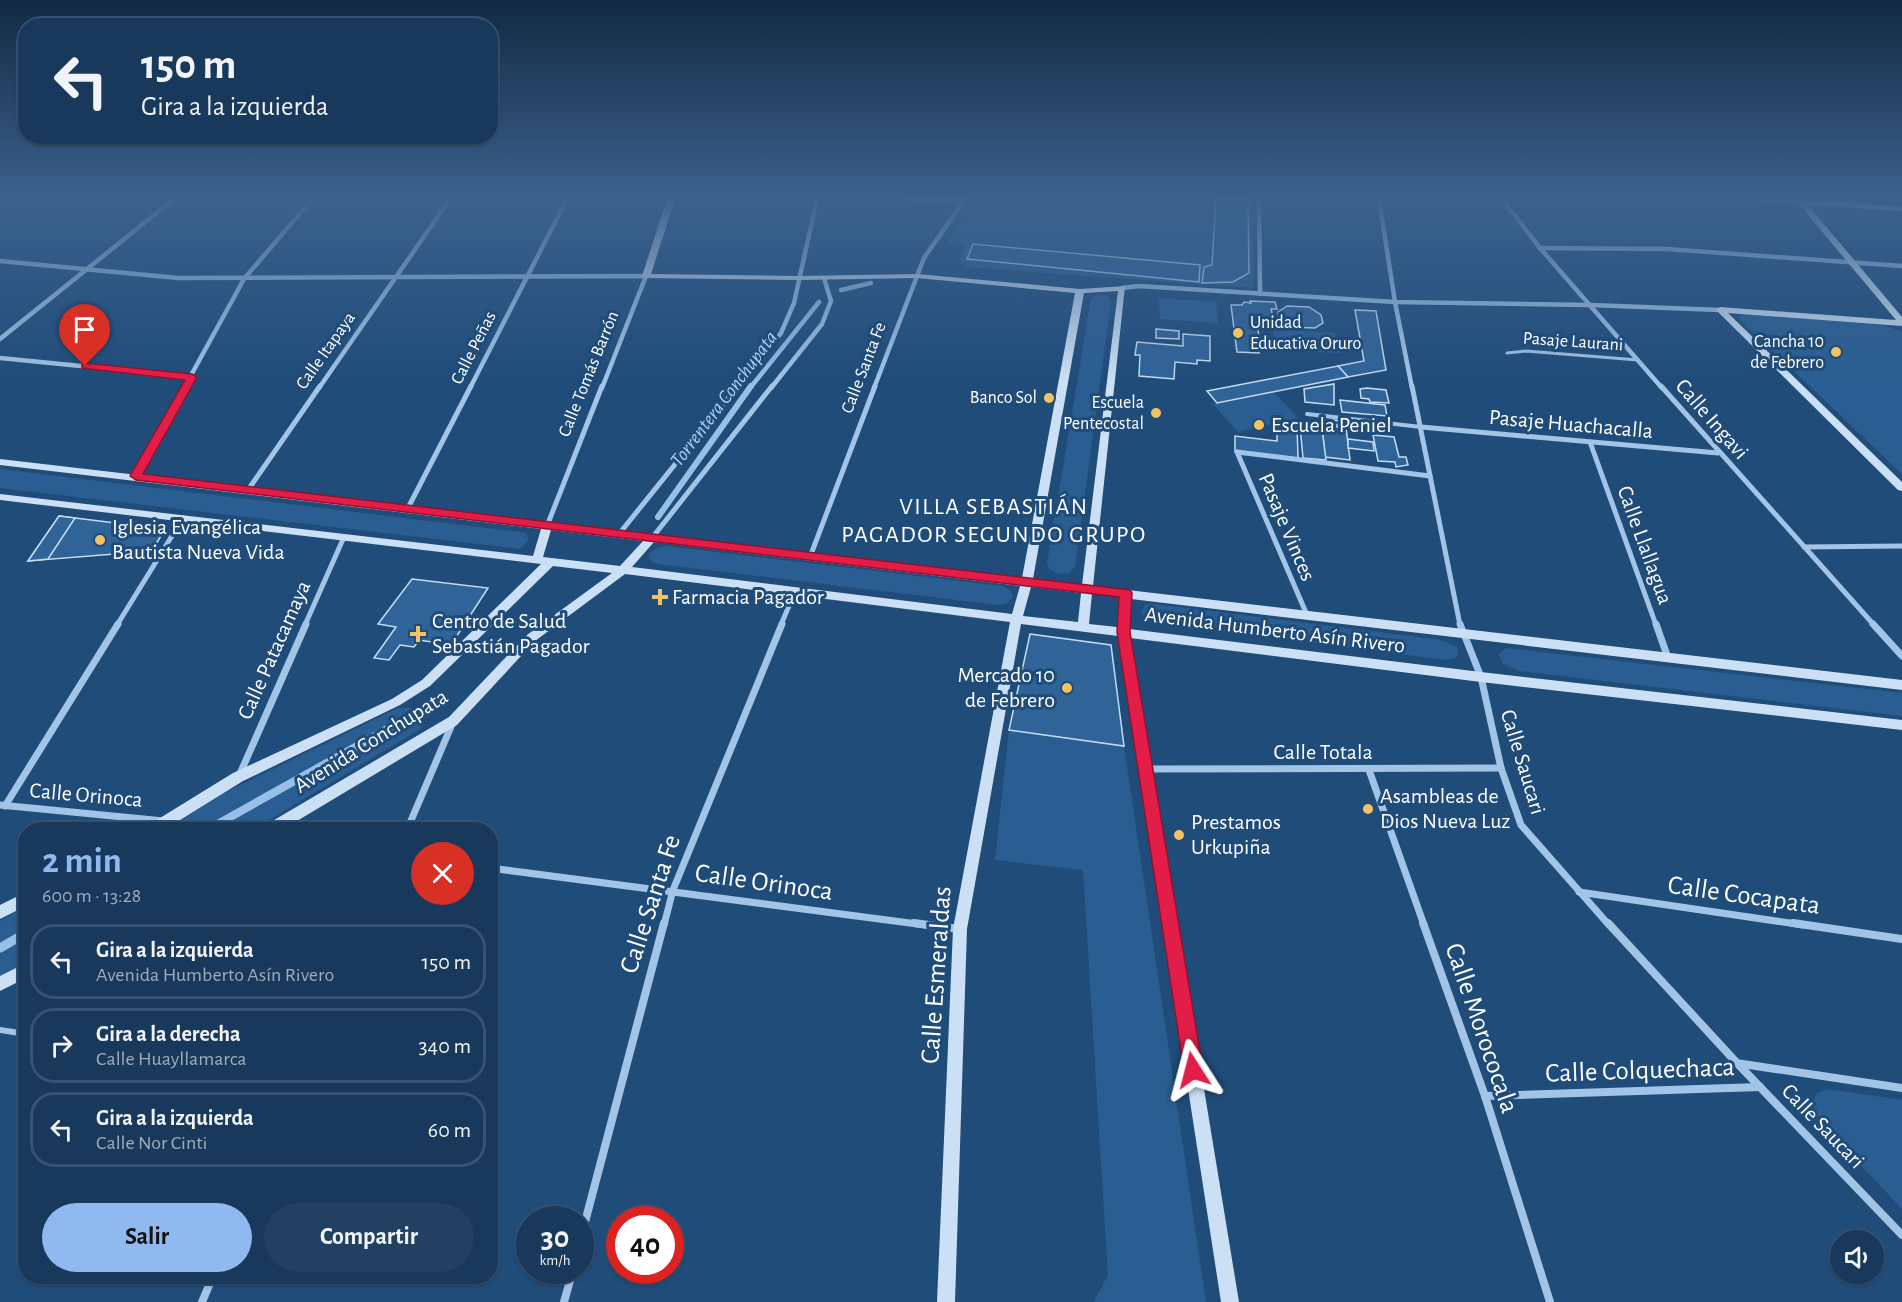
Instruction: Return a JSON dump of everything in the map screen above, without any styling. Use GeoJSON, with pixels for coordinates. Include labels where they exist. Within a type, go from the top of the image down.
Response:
{"type":"FeatureCollection","features":[{"type":"Feature","properties":{"kind":"street"},"geometry":{"type":"LineString","coordinates":[[0,339],[100,260]]}},
{"type":"Feature","properties":{"kind":"street"},"geometry":{"type":"LineString","coordinates":[[136,476],[244,279],[260,260]]}},
{"type":"Feature","properties":{"kind":"street","name":"Calle Itapaya"},"geometry":{"type":"LineString","coordinates":[[248,490],[407,260]]}},
{"type":"Feature","properties":{"kind":"street","name":"Calle Peñas"},"geometry":{"type":"LineString","coordinates":[[407,510],[535,260]]}},
{"type":"Feature","properties":{"kind":"street","name":"Calle Tomás Barrón"},"geometry":{"type":"LineString","coordinates":[[547,526],[651,260]]}},
{"type":"Feature","properties":{"kind":"street"},"geometry":{"type":"LineString","coordinates":[[619,534],[781,333],[794,303],[803,260]]}},
{"type":"Feature","properties":{"kind":"street","name":"Calle Santa Fe"},"geometry":{"type":"LineString","coordinates":[[810,557],[923,260]]}},
{"type":"Feature","properties":{"kind":"street"},"geometry":{"type":"LineString","coordinates":[[1260,260],[1260,294]]}},
{"type":"Feature","properties":{"kind":"street","name":"Calle Saucari"},"geometry":{"type":"LineString","coordinates":[[1388,260],[1462,633],[1481,677],[1501,768],[1521,825],[1579,892],[1736,1062],[1902,1235]]}},
{"type":"Feature","properties":{"kind":"street","name":"Calle Ingavi"},"geometry":{"type":"LineString","coordinates":[[1550,260],[1719,453],[1902,656]]}},
{"type":"Feature","properties":{"kind":"street"},"geometry":{"type":"LineString","coordinates":[[1820,260],[1902,266]]}},
{"type":"Feature","properties":{"kind":"street"},"geometry":{"type":"LineString","coordinates":[[0,261],[177,278],[917,276],[1080,291],[1138,286],[1395,302],[1591,305],[1720,310],[1902,322]]}},
{"type":"Feature","properties":{"kind":"street"},"geometry":{"type":"LineString","coordinates":[[1852,262],[1902,322]]}},
{"type":"Feature","properties":{"kind":"street","name":"Avenida Conchupata"},"geometry":{"type":"LineString","coordinates":[[283,822],[453,721],[531,638],[623,570],[652,538],[822,324],[831,300],[824,278]]}},
{"type":"Feature","properties":{"kind":"street"},"geometry":{"type":"LineString","coordinates":[[1083,627],[1122,288]]}},
{"type":"Feature","properties":{"kind":"street","name":"Calle Esmeraldas"},"geometry":{"type":"LineString","coordinates":[[946,1302],[960,929],[1016,619],[1027,581],[1080,291]]}},
{"type":"Feature","properties":{"kind":"street"},"geometry":{"type":"LineString","coordinates":[[1720,310],[1902,488]]}},
{"type":"Feature","properties":{"kind":"street"},"geometry":{"type":"LineString","coordinates":[[0,358],[192,377]]}},
{"type":"Feature","properties":{"kind":"street","name":"Pasaje Huachacalla"},"geometry":{"type":"LineString","coordinates":[[1421,428],[1719,453]]}},
{"type":"Feature","properties":{"kind":"street","name":"Calle Llallagua"},"geometry":{"type":"LineString","coordinates":[[1590,442],[1669,659]]}},
{"type":"Feature","properties":{"kind":"street","name":"Pasaje Vinces"},"geometry":{"type":"LineString","coordinates":[[1307,615],[1237,452],[1430,476]]}},
{"type":"Feature","properties":{"kind":"street","name":"Avenida Humberto Asín Rivero"},"geometry":{"type":"LineString","coordinates":[[0,462],[136,476],[407,510],[1902,685]]}},
{"type":"Feature","properties":{"kind":"street","name":"Avenida Humberto Asín Rivero"},"geometry":{"type":"LineString","coordinates":[[0,497],[551,561],[1481,677],[1902,725]]}},
{"type":"Feature","properties":{"kind":"street"},"geometry":{"type":"LineString","coordinates":[[3,805],[183,518]]}},
{"type":"Feature","properties":{"kind":"street"},"geometry":{"type":"LineString","coordinates":[[537,560],[547,526]]}},
{"type":"Feature","properties":{"kind":"street","name":"Calle Patacamaya"},"geometry":{"type":"LineString","coordinates":[[238,777],[344,537]]}},
{"type":"Feature","properties":{"kind":"street"},"geometry":{"type":"LineString","coordinates":[[1804,547],[1902,546]]}},
{"type":"Feature","properties":{"kind":"street","name":"Avenida Conchupata"},"geometry":{"type":"LineString","coordinates":[[168,821],[238,777],[396,702],[426,683],[551,561]]}},
{"type":"Feature","properties":{"kind":"street","name":"Calle Santa Fe"},"geometry":{"type":"LineString","coordinates":[[589,1206],[673,890],[795,591]]}},
{"type":"Feature","properties":{"kind":"street"},"geometry":{"type":"LineString","coordinates":[[1126,593],[1123,632],[1230,1302]]}},
{"type":"Feature","properties":{"kind":"street"},"geometry":{"type":"LineString","coordinates":[[411,822],[453,721]]}},
{"type":"Feature","properties":{"kind":"street","name":"Calle Totala"},"geometry":{"type":"LineString","coordinates":[[1145,769],[1501,768]]}},
{"type":"Feature","properties":{"kind":"street","name":"Calle Morococala"},"geometry":{"type":"LineString","coordinates":[[1369,770],[1485,1096],[1550,1302]]}},
{"type":"Feature","properties":{"kind":"street","name":"Calle Orinoca"},"geometry":{"type":"LineString","coordinates":[[3,805],[168,821]]}},
{"type":"Feature","properties":{"kind":"street","name":"Calle Orinoca"},"geometry":{"type":"LineString","coordinates":[[498,869],[960,929]]}},
{"type":"Feature","properties":{"kind":"street","name":"Calle Cocapata"},"geometry":{"type":"LineString","coordinates":[[1579,892],[1902,939]]}},
{"type":"Feature","properties":{"kind":"street"},"geometry":{"type":"LineString","coordinates":[[0,912],[18,902]]}},
{"type":"Feature","properties":{"kind":"street"},"geometry":{"type":"LineString","coordinates":[[0,984],[18,974]]}},
{"type":"Feature","properties":{"kind":"street","name":"Calle Colquechaca"},"geometry":{"type":"LineString","coordinates":[[1736,1062],[1902,1088]]}},
{"type":"Feature","properties":{"kind":"street","name":"Calle Colquechaca"},"geometry":{"type":"LineString","coordinates":[[1485,1096],[1760,1087]]}},
{"type":"Feature","properties":{"kind":"street"},"geometry":{"type":"LineString","coordinates":[[202,1302],[210,1284]]}},
{"type":"Feature","properties":{"kind":"street"},"geometry":{"type":"LineString","coordinates":[[564,1302],[569,1284]]}},
{"type":"Feature","properties":{"kind":"lane","name":"Pasaje Laurani"},"geometry":{"type":"LineString","coordinates":[[1507,353],[1526,351],[1638,360]]}},
{"type":"Feature","properties":{"kind":"lane"},"geometry":{"type":"LineString","coordinates":[[1307,414],[1421,428]]}},
{"type":"Feature","properties":{"kind":"lane"},"geometry":{"type":"LineString","coordinates":[[0,1030],[18,1033]]}},
{"type":"Feature","properties":{"kind":"shaded area"},"geometry":{"type":"Polygon","coordinates":[[[960,260],[1254,260],[1254,288],[966,267],[959,262],[960,260]]]}},
{"type":"Feature","properties":{"kind":"shaded area"},"geometry":{"type":"Polygon","coordinates":[[[1106,295],[1111,301],[1075,567],[1069,573],[1059,574],[1050,570],[1047,563],[1091,299],[1094,296],[1106,295]]]}},
{"type":"Feature","properties":{"kind":"shaded area"},"geometry":{"type":"Polygon","coordinates":[[[1159,298],[1216,302],[1218,323],[1160,319],[1159,298]]]}},
{"type":"Feature","properties":{"kind":"shaded area"},"geometry":{"type":"Polygon","coordinates":[[[1743,314],[1884,325],[1902,332],[1902,474],[1740,320],[1739,317],[1743,314]]]}},
{"type":"Feature","properties":{"kind":"shaded area"},"geometry":{"type":"Polygon","coordinates":[[[1273,329],[1335,333],[1340,353],[1276,350],[1273,329]]]}},
{"type":"Feature","properties":{"kind":"shaded area"},"geometry":{"type":"Polygon","coordinates":[[[1273,391],[1298,418],[1238,432],[1213,404],[1273,391]]]}},
{"type":"Feature","properties":{"kind":"shaded area"},"geometry":{"type":"Polygon","coordinates":[[[0,469],[521,532],[526,533],[529,539],[520,549],[0,488],[0,469]]]}},
{"type":"Feature","properties":{"kind":"shaded area"},"geometry":{"type":"Polygon","coordinates":[[[666,546],[1002,586],[1010,590],[1013,597],[1008,603],[998,605],[657,564],[650,560],[649,554],[656,548],[666,546]]]}},
{"type":"Feature","properties":{"kind":"shaded area"},"geometry":{"type":"Polygon","coordinates":[[[1155,604],[1442,640],[1457,647],[1458,655],[1456,658],[1446,660],[1155,623],[1145,619],[1141,612],[1145,605],[1155,604]]]}},
{"type":"Feature","properties":{"kind":"shaded area"},"geometry":{"type":"Polygon","coordinates":[[[1506,648],[1902,693],[1902,716],[1519,671],[1502,663],[1499,654],[1506,648]]]}},
{"type":"Feature","properties":{"kind":"shaded area"},"geometry":{"type":"Polygon","coordinates":[[[398,708],[409,708],[424,719],[422,728],[266,822],[178,822],[222,794],[398,708]]]}},
{"type":"Feature","properties":{"kind":"shaded area"},"geometry":{"type":"Polygon","coordinates":[[[1009,730],[1124,746],[1206,1302],[1094,1302],[1108,1275],[1083,870],[995,860],[1009,730]]]}},
{"type":"Feature","properties":{"kind":"shaded area"},"geometry":{"type":"Polygon","coordinates":[[[18,911],[18,967],[0,978],[0,921],[18,911]]]}},
{"type":"Feature","properties":{"kind":"shaded area"},"geometry":{"type":"Polygon","coordinates":[[[1827,1089],[1902,1100],[1902,1209],[1817,1118],[1813,1103],[1817,1093],[1827,1089]]]}},
{"type":"Feature","properties":{"kind":"building"},"geometry":{"type":"Polygon","coordinates":[[[975,260],[1143,260],[1200,265],[1199,282],[975,260]]]}},
{"type":"Feature","properties":{"kind":"building"},"geometry":{"type":"Polygon","coordinates":[[[1212,260],[1249,260],[1249,273],[1233,282],[1202,283],[1204,267],[1212,265],[1212,260]]]}},
{"type":"Feature","properties":{"kind":"building"},"geometry":{"type":"Polygon","coordinates":[[[1250,301],[1275,302],[1277,309],[1271,309],[1274,321],[1254,320],[1257,324],[1260,343],[1258,343],[1259,353],[1237,352],[1231,305],[1242,305],[1244,302],[1251,303],[1250,301]]]}},
{"type":"Feature","properties":{"kind":"building"},"geometry":{"type":"Polygon","coordinates":[[[1287,306],[1309,307],[1321,315],[1323,323],[1315,328],[1290,327],[1279,319],[1278,312],[1287,306]]]}},
{"type":"Feature","properties":{"kind":"building"},"geometry":{"type":"Polygon","coordinates":[[[1355,310],[1376,311],[1386,370],[1348,377],[1338,366],[1364,361],[1355,310]]]}},
{"type":"Feature","properties":{"kind":"building"},"geometry":{"type":"Polygon","coordinates":[[[1156,329],[1179,331],[1179,339],[1156,338],[1156,329]]]}},
{"type":"Feature","properties":{"kind":"building"},"geometry":{"type":"Polygon","coordinates":[[[1183,334],[1210,336],[1210,361],[1197,360],[1197,364],[1175,362],[1174,379],[1139,376],[1140,355],[1135,355],[1137,342],[1183,346],[1183,334]]]}},
{"type":"Feature","properties":{"kind":"building"},"geometry":{"type":"Polygon","coordinates":[[[1338,366],[1348,377],[1217,403],[1207,391],[1338,366]]]}},
{"type":"Feature","properties":{"kind":"building"},"geometry":{"type":"Polygon","coordinates":[[[1334,384],[1334,405],[1305,402],[1304,389],[1334,384]]]}},
{"type":"Feature","properties":{"kind":"building"},"geometry":{"type":"Polygon","coordinates":[[[1360,389],[1386,390],[1389,403],[1370,402],[1369,399],[1361,398],[1360,389]]]}},
{"type":"Feature","properties":{"kind":"building"},"geometry":{"type":"Polygon","coordinates":[[[1340,400],[1385,405],[1387,416],[1342,412],[1340,400]]]}},
{"type":"Feature","properties":{"kind":"building"},"geometry":{"type":"Polygon","coordinates":[[[1333,420],[1352,422],[1353,429],[1333,424],[1333,420]]]}},
{"type":"Feature","properties":{"kind":"building"},"geometry":{"type":"Polygon","coordinates":[[[1277,423],[1297,426],[1298,458],[1235,451],[1235,436],[1277,441],[1277,423]]]}},
{"type":"Feature","properties":{"kind":"building"},"geometry":{"type":"Polygon","coordinates":[[[1322,425],[1346,428],[1350,460],[1325,457],[1322,425]]]}},
{"type":"Feature","properties":{"kind":"building"},"geometry":{"type":"Polygon","coordinates":[[[1368,425],[1388,426],[1389,433],[1369,431],[1368,425]]]}},
{"type":"Feature","properties":{"kind":"building"},"geometry":{"type":"Polygon","coordinates":[[[1300,426],[1322,429],[1326,460],[1303,458],[1300,426]]]}},
{"type":"Feature","properties":{"kind":"building"},"geometry":{"type":"Polygon","coordinates":[[[1373,435],[1394,437],[1399,457],[1406,457],[1408,465],[1396,467],[1395,462],[1378,461],[1373,435]]]}},
{"type":"Feature","properties":{"kind":"building"},"geometry":{"type":"Polygon","coordinates":[[[1348,439],[1373,442],[1374,451],[1348,448],[1348,439]]]}},
{"type":"Feature","properties":{"kind":"building","name":"Iglesia Evangélica Bautista Nueva Vida"},"geometry":{"type":"Polygon","coordinates":[[[59,516],[165,529],[152,551],[28,561],[59,516]]]}},
{"type":"Feature","properties":{"kind":"building"},"geometry":{"type":"Polygon","coordinates":[[[59,516],[75,518],[48,559],[28,561],[59,516]]]}},
{"type":"Feature","properties":{"kind":"building"},"geometry":{"type":"Polygon","coordinates":[[[412,579],[488,588],[451,645],[419,640],[414,647],[400,645],[389,660],[374,658],[396,627],[378,624],[412,579]]]}},
{"type":"Feature","properties":{"kind":"building","name":"Mercado 10 de Febrero"},"geometry":{"type":"Polygon","coordinates":[[[1030,634],[1111,645],[1124,746],[1009,730],[1030,634]]]}},
{"type":"Feature","properties":{"kind":"waterway","name":"Torrentera Conchupata"},"geometry":{"type":"LineString","coordinates":[[841,290],[871,283]]}},
{"type":"Feature","properties":{"kind":"waterway","name":"Torrentera Conchupata"},"geometry":{"type":"LineString","coordinates":[[750,388],[819,302]]}},
{"type":"Feature","properties":{"kind":"waterway","name":"Torrentera Conchupata"},"geometry":{"type":"LineString","coordinates":[[658,517],[751,386]]}},
{"type":"Feature","properties":{"kind":"waterway","name":"Torrentera Conchupata"},"geometry":{"type":"LineString","coordinates":[[221,822],[407,718]]}},
{"type":"Feature","properties":{"kind":"waterway","name":"Torrentera Conchupata"},"geometry":{"type":"LineString","coordinates":[[0,948],[18,938]]}},
{"type":"Feature","properties":{"kind":"place","name":"Unidad Educativa Oruro"},"geometry":{"type":"Point","coordinates":[1238,333]}},
{"type":"Feature","properties":{"kind":"place","name":"Cancha 10 de Febrero"},"geometry":{"type":"Point","coordinates":[1836,352]}},
{"type":"Feature","properties":{"kind":"place","name":"Banco Sol"},"geometry":{"type":"Point","coordinates":[1049,398]}},
{"type":"Feature","properties":{"kind":"place","name":"Escuela Pentecostal"},"geometry":{"type":"Point","coordinates":[1156,413]}},
{"type":"Feature","properties":{"kind":"place","name":"Escuela Peniel"},"geometry":{"type":"Point","coordinates":[1259,425]}},
{"type":"Feature","properties":{"kind":"place","name":"Iglesia Evangélica Bautista Nueva Vida"},"geometry":{"type":"Point","coordinates":[100,540]}},
{"type":"Feature","properties":{"kind":"place","name":"Farmacia Pagador"},"geometry":{"type":"Point","coordinates":[660,597]}},
{"type":"Feature","properties":{"kind":"place","name":"Centro de Salud Sebastián Pagador"},"geometry":{"type":"Point","coordinates":[418,634]}},
{"type":"Feature","properties":{"kind":"place","name":"Mercado 10 de Febrero"},"geometry":{"type":"Point","coordinates":[1067,688]}},
{"type":"Feature","properties":{"kind":"place","name":"Asambleas de Dios Nueva Luz"},"geometry":{"type":"Point","coordinates":[1368,809]}},
{"type":"Feature","properties":{"kind":"place","name":"Prestamos Urkupiña"},"geometry":{"type":"Point","coordinates":[1179,835]}},
{"type":"Feature","properties":{"kind":"district","name":"VILLA SEBASTIÁN PAGADOR SEGUNDO GRUPO"},"geometry":{"type":"Point","coordinates":[994,521]}},
{"type":"Feature","properties":{"kind":"route"},"geometry":{"type":"LineString","coordinates":[[85,366],[192,377],[136,476],[407,510],[1126,593],[1123,632],[1193,1070]]}}]}
